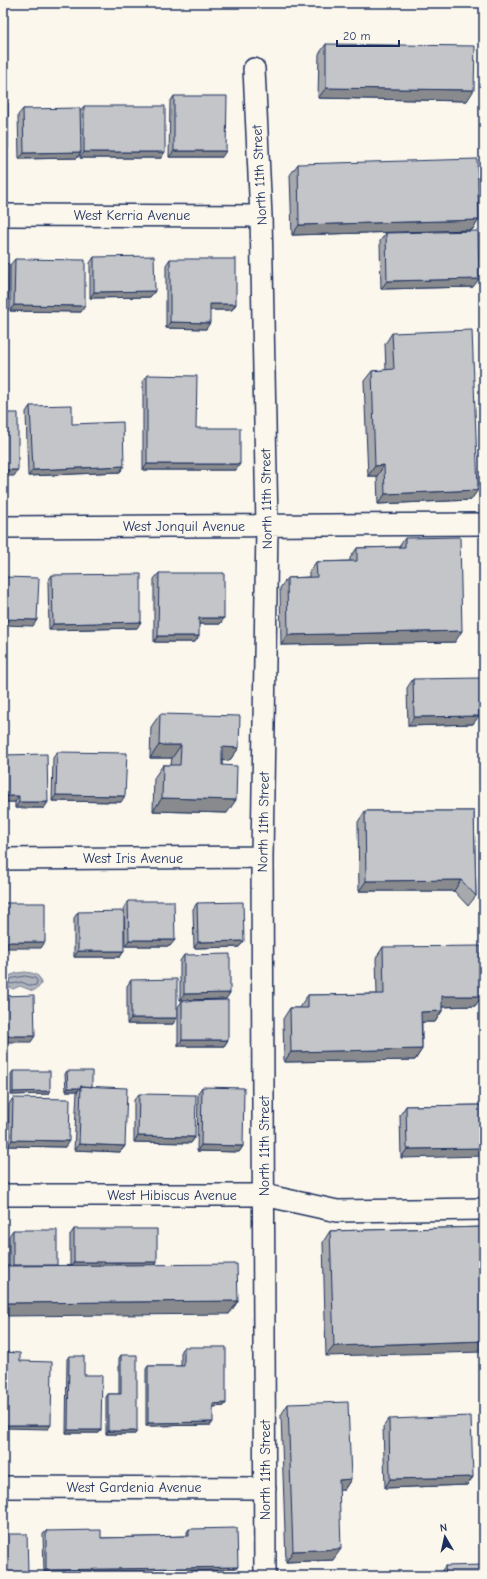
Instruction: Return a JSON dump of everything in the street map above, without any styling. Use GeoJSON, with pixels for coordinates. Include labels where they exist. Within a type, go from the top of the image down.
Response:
{"type":"FeatureCollection","features":[{"type":"Feature","properties":{"kind":"street","name":"North 11th Street"},"geometry":{"type":"LineString","coordinates":[[254,69],[261,216],[267,526],[262,857],[265,1576]]}},
{"type":"Feature","properties":{"kind":"street","name":"West Kerria Avenue"},"geometry":{"type":"LineString","coordinates":[[3,215],[261,216]]}},
{"type":"Feature","properties":{"kind":"street","name":"West Jonquil Avenue"},"geometry":{"type":"LineString","coordinates":[[3,527],[484,524]]}},
{"type":"Feature","properties":{"kind":"street","name":"West Iris Avenue"},"geometry":{"type":"LineString","coordinates":[[3,859],[262,857]]}},
{"type":"Feature","properties":{"kind":"street","name":"West Hibiscus Avenue"},"geometry":{"type":"LineString","coordinates":[[3,1195],[264,1195],[337,1211],[484,1209]]}},
{"type":"Feature","properties":{"kind":"street","name":"West Gardenia Avenue"},"geometry":{"type":"LineString","coordinates":[[3,1487],[265,1488]]}},
{"type":"Feature","properties":{"kind":"water"},"geometry":{"type":"Polygon","coordinates":[[[25,972],[34,974],[40,978],[41,984],[38,988],[33,991],[20,986],[13,989],[7,986],[5,980],[6,977],[25,972]]]}},
{"type":"Feature","properties":{"kind":"building"},"geometry":{"type":"Polygon","coordinates":[[[326,44],[475,46],[474,90],[326,88],[326,44]]]}},
{"type":"Feature","properties":{"kind":"building"},"geometry":{"type":"Polygon","coordinates":[[[174,96],[227,96],[226,151],[174,151],[174,96]]]}},
{"type":"Feature","properties":{"kind":"building"},"geometry":{"type":"Polygon","coordinates":[[[3,103],[8,103],[8,149],[3,149],[3,103]]]}},
{"type":"Feature","properties":{"kind":"building"},"geometry":{"type":"Polygon","coordinates":[[[84,106],[165,106],[165,152],[84,152],[84,106]]]}},
{"type":"Feature","properties":{"kind":"building"},"geometry":{"type":"Polygon","coordinates":[[[80,108],[81,152],[24,153],[23,109],[80,108]]]}},
{"type":"Feature","properties":{"kind":"building"},"geometry":{"type":"Polygon","coordinates":[[[477,159],[479,220],[299,225],[298,164],[477,159]]]}},
{"type":"Feature","properties":{"kind":"building"},"geometry":{"type":"Polygon","coordinates":[[[478,231],[479,279],[387,281],[386,233],[478,231]]]}},
{"type":"Feature","properties":{"kind":"building"},"geometry":{"type":"Polygon","coordinates":[[[154,256],[155,291],[94,292],[94,257],[154,256]]]}},
{"type":"Feature","properties":{"kind":"building"},"geometry":{"type":"Polygon","coordinates":[[[15,259],[85,260],[85,306],[14,305],[15,259]]]}},
{"type":"Feature","properties":{"kind":"building"},"geometry":{"type":"Polygon","coordinates":[[[170,259],[236,259],[236,304],[210,304],[210,323],[170,322],[170,259]]]}},
{"type":"Feature","properties":{"kind":"building"},"geometry":{"type":"Polygon","coordinates":[[[3,263],[9,264],[8,309],[3,309],[3,263]]]}},
{"type":"Feature","properties":{"kind":"building"},"geometry":{"type":"Polygon","coordinates":[[[472,330],[478,490],[385,494],[384,465],[375,466],[372,371],[394,369],[392,333],[472,330]]]}},
{"type":"Feature","properties":{"kind":"building"},"geometry":{"type":"Polygon","coordinates":[[[147,375],[197,376],[196,428],[240,428],[240,464],[147,464],[147,375]]]}},
{"type":"Feature","properties":{"kind":"building"},"geometry":{"type":"Polygon","coordinates":[[[72,405],[72,424],[123,422],[124,466],[33,470],[30,406],[72,405]]]}},
{"type":"Feature","properties":{"kind":"building"},"geometry":{"type":"Polygon","coordinates":[[[3,413],[18,413],[18,470],[3,470],[3,413]]]}},
{"type":"Feature","properties":{"kind":"building"},"geometry":{"type":"Polygon","coordinates":[[[460,537],[462,631],[288,635],[287,578],[317,577],[316,562],[357,561],[357,548],[405,547],[405,538],[460,537]]]}},
{"type":"Feature","properties":{"kind":"building"},"geometry":{"type":"Polygon","coordinates":[[[159,573],[224,573],[224,618],[199,618],[199,636],[158,636],[159,573]]]}},
{"type":"Feature","properties":{"kind":"building"},"geometry":{"type":"Polygon","coordinates":[[[141,574],[141,622],[53,624],[52,575],[141,574]]]}},
{"type":"Feature","properties":{"kind":"building"},"geometry":{"type":"Polygon","coordinates":[[[3,577],[39,578],[37,620],[3,619],[3,577]]]}},
{"type":"Feature","properties":{"kind":"building"},"geometry":{"type":"Polygon","coordinates":[[[484,678],[484,704],[479,704],[479,716],[414,717],[413,679],[484,678]]]}},
{"type":"Feature","properties":{"kind":"building"},"geometry":{"type":"Polygon","coordinates":[[[160,714],[240,716],[239,748],[222,747],[222,765],[237,766],[236,800],[162,798],[163,765],[180,765],[181,745],[159,745],[160,714]]]}},
{"type":"Feature","properties":{"kind":"building"},"geometry":{"type":"Polygon","coordinates":[[[57,752],[127,753],[125,796],[56,795],[57,752]]]}},
{"type":"Feature","properties":{"kind":"building"},"geometry":{"type":"Polygon","coordinates":[[[47,754],[48,802],[19,802],[19,796],[3,796],[3,755],[47,754]]]}},
{"type":"Feature","properties":{"kind":"building"},"geometry":{"type":"Polygon","coordinates":[[[365,811],[474,811],[476,896],[461,880],[366,881],[365,811]]]}},
{"type":"Feature","properties":{"kind":"building"},"geometry":{"type":"Polygon","coordinates":[[[128,901],[174,901],[175,940],[129,940],[128,901]]]}},
{"type":"Feature","properties":{"kind":"building"},"geometry":{"type":"Polygon","coordinates":[[[243,902],[244,941],[198,942],[197,903],[243,902]]]}},
{"type":"Feature","properties":{"kind":"building"},"geometry":{"type":"Polygon","coordinates":[[[3,903],[45,903],[45,942],[3,942],[3,903]]]}},
{"type":"Feature","properties":{"kind":"building"},"geometry":{"type":"Polygon","coordinates":[[[124,911],[124,951],[78,951],[78,912],[124,911]]]}},
{"type":"Feature","properties":{"kind":"building"},"geometry":{"type":"Polygon","coordinates":[[[481,946],[482,996],[442,996],[442,1011],[421,1012],[422,1049],[291,1052],[290,1008],[308,1008],[308,995],[384,994],[383,947],[481,946]]]}},
{"type":"Feature","properties":{"kind":"building"},"geometry":{"type":"Polygon","coordinates":[[[230,954],[230,993],[184,994],[184,955],[230,954]]]}},
{"type":"Feature","properties":{"kind":"building"},"geometry":{"type":"Polygon","coordinates":[[[177,979],[177,1018],[131,1018],[131,980],[177,979]]]}},
{"type":"Feature","properties":{"kind":"building"},"geometry":{"type":"Polygon","coordinates":[[[34,995],[35,1036],[3,1036],[3,996],[34,995]]]}},
{"type":"Feature","properties":{"kind":"building"},"geometry":{"type":"Polygon","coordinates":[[[228,1000],[228,1040],[182,1040],[182,1001],[228,1000]]]}},
{"type":"Feature","properties":{"kind":"building"},"geometry":{"type":"Polygon","coordinates":[[[4,1071],[4,1088],[3,1088],[4,1071]]]}},
{"type":"Feature","properties":{"kind":"building"},"geometry":{"type":"Polygon","coordinates":[[[13,1071],[50,1071],[50,1091],[13,1092],[13,1071]]]}},
{"type":"Feature","properties":{"kind":"building"},"geometry":{"type":"Polygon","coordinates":[[[67,1071],[92,1071],[92,1087],[81,1086],[80,1088],[68,1088],[67,1071]]]}},
{"type":"Feature","properties":{"kind":"building"},"geometry":{"type":"Polygon","coordinates":[[[81,1086],[127,1088],[125,1146],[79,1144],[81,1086]]]}},
{"type":"Feature","properties":{"kind":"building"},"geometry":{"type":"Polygon","coordinates":[[[202,1087],[244,1088],[243,1146],[201,1145],[202,1087]]]}},
{"type":"Feature","properties":{"kind":"building"},"geometry":{"type":"Polygon","coordinates":[[[3,1088],[6,1088],[4,1146],[3,1146],[3,1088]]]}},
{"type":"Feature","properties":{"kind":"building"},"geometry":{"type":"Polygon","coordinates":[[[139,1094],[196,1095],[195,1137],[138,1136],[139,1094]]]}},
{"type":"Feature","properties":{"kind":"building"},"geometry":{"type":"Polygon","coordinates":[[[13,1098],[70,1099],[69,1141],[12,1140],[13,1098]]]}},
{"type":"Feature","properties":{"kind":"building"},"geometry":{"type":"Polygon","coordinates":[[[484,1105],[484,1148],[407,1149],[406,1106],[484,1105]]]}},
{"type":"Feature","properties":{"kind":"building"},"geometry":{"type":"Polygon","coordinates":[[[484,1227],[484,1341],[334,1346],[330,1231],[484,1227]]]}},
{"type":"Feature","properties":{"kind":"building"},"geometry":{"type":"Polygon","coordinates":[[[74,1229],[157,1229],[157,1262],[74,1262],[74,1229]]]}},
{"type":"Feature","properties":{"kind":"building"},"geometry":{"type":"Polygon","coordinates":[[[13,1230],[57,1230],[57,1265],[13,1265],[13,1230]]]}},
{"type":"Feature","properties":{"kind":"building"},"geometry":{"type":"Polygon","coordinates":[[[237,1264],[238,1301],[3,1303],[3,1266],[237,1264]]]}},
{"type":"Feature","properties":{"kind":"building"},"geometry":{"type":"Polygon","coordinates":[[[184,1347],[226,1347],[226,1403],[213,1404],[213,1422],[148,1423],[148,1366],[184,1366],[184,1347]]]}},
{"type":"Feature","properties":{"kind":"building"},"geometry":{"type":"Polygon","coordinates":[[[3,1352],[20,1353],[20,1361],[52,1362],[51,1425],[3,1425],[3,1352]]]}},
{"type":"Feature","properties":{"kind":"building"},"geometry":{"type":"Polygon","coordinates":[[[121,1355],[137,1355],[137,1431],[108,1431],[108,1394],[121,1394],[121,1355]]]}},
{"type":"Feature","properties":{"kind":"building"},"geometry":{"type":"Polygon","coordinates":[[[69,1356],[84,1356],[84,1375],[102,1375],[101,1430],[68,1430],[69,1356]]]}},
{"type":"Feature","properties":{"kind":"building"},"geometry":{"type":"Polygon","coordinates":[[[348,1402],[351,1479],[339,1480],[341,1549],[293,1551],[288,1404],[348,1402]]]}},
{"type":"Feature","properties":{"kind":"building"},"geometry":{"type":"Polygon","coordinates":[[[471,1416],[473,1477],[390,1479],[389,1419],[471,1416]]]}},
{"type":"Feature","properties":{"kind":"building"},"geometry":{"type":"Polygon","coordinates":[[[237,1528],[238,1567],[46,1570],[46,1531],[101,1530],[101,1538],[189,1536],[189,1529],[237,1528]]]}},
{"type":"Feature","properties":{"kind":"building"},"geometry":{"type":"Polygon","coordinates":[[[3,1534],[27,1534],[28,1573],[3,1573],[3,1534]]]}},
{"type":"Feature","properties":{"kind":"building"},"geometry":{"type":"Polygon","coordinates":[[[484,1565],[484,1576],[446,1576],[445,1566],[484,1565]]]}},
{"type":"Feature","properties":{"kind":"building"},"geometry":{"type":"Polygon","coordinates":[[[119,1572],[119,1576],[46,1576],[46,1573],[119,1572]]]}},
{"type":"Feature","properties":{"kind":"building"},"geometry":{"type":"Polygon","coordinates":[[[233,1573],[233,1576],[170,1576],[170,1574],[233,1573]]]}}]}
